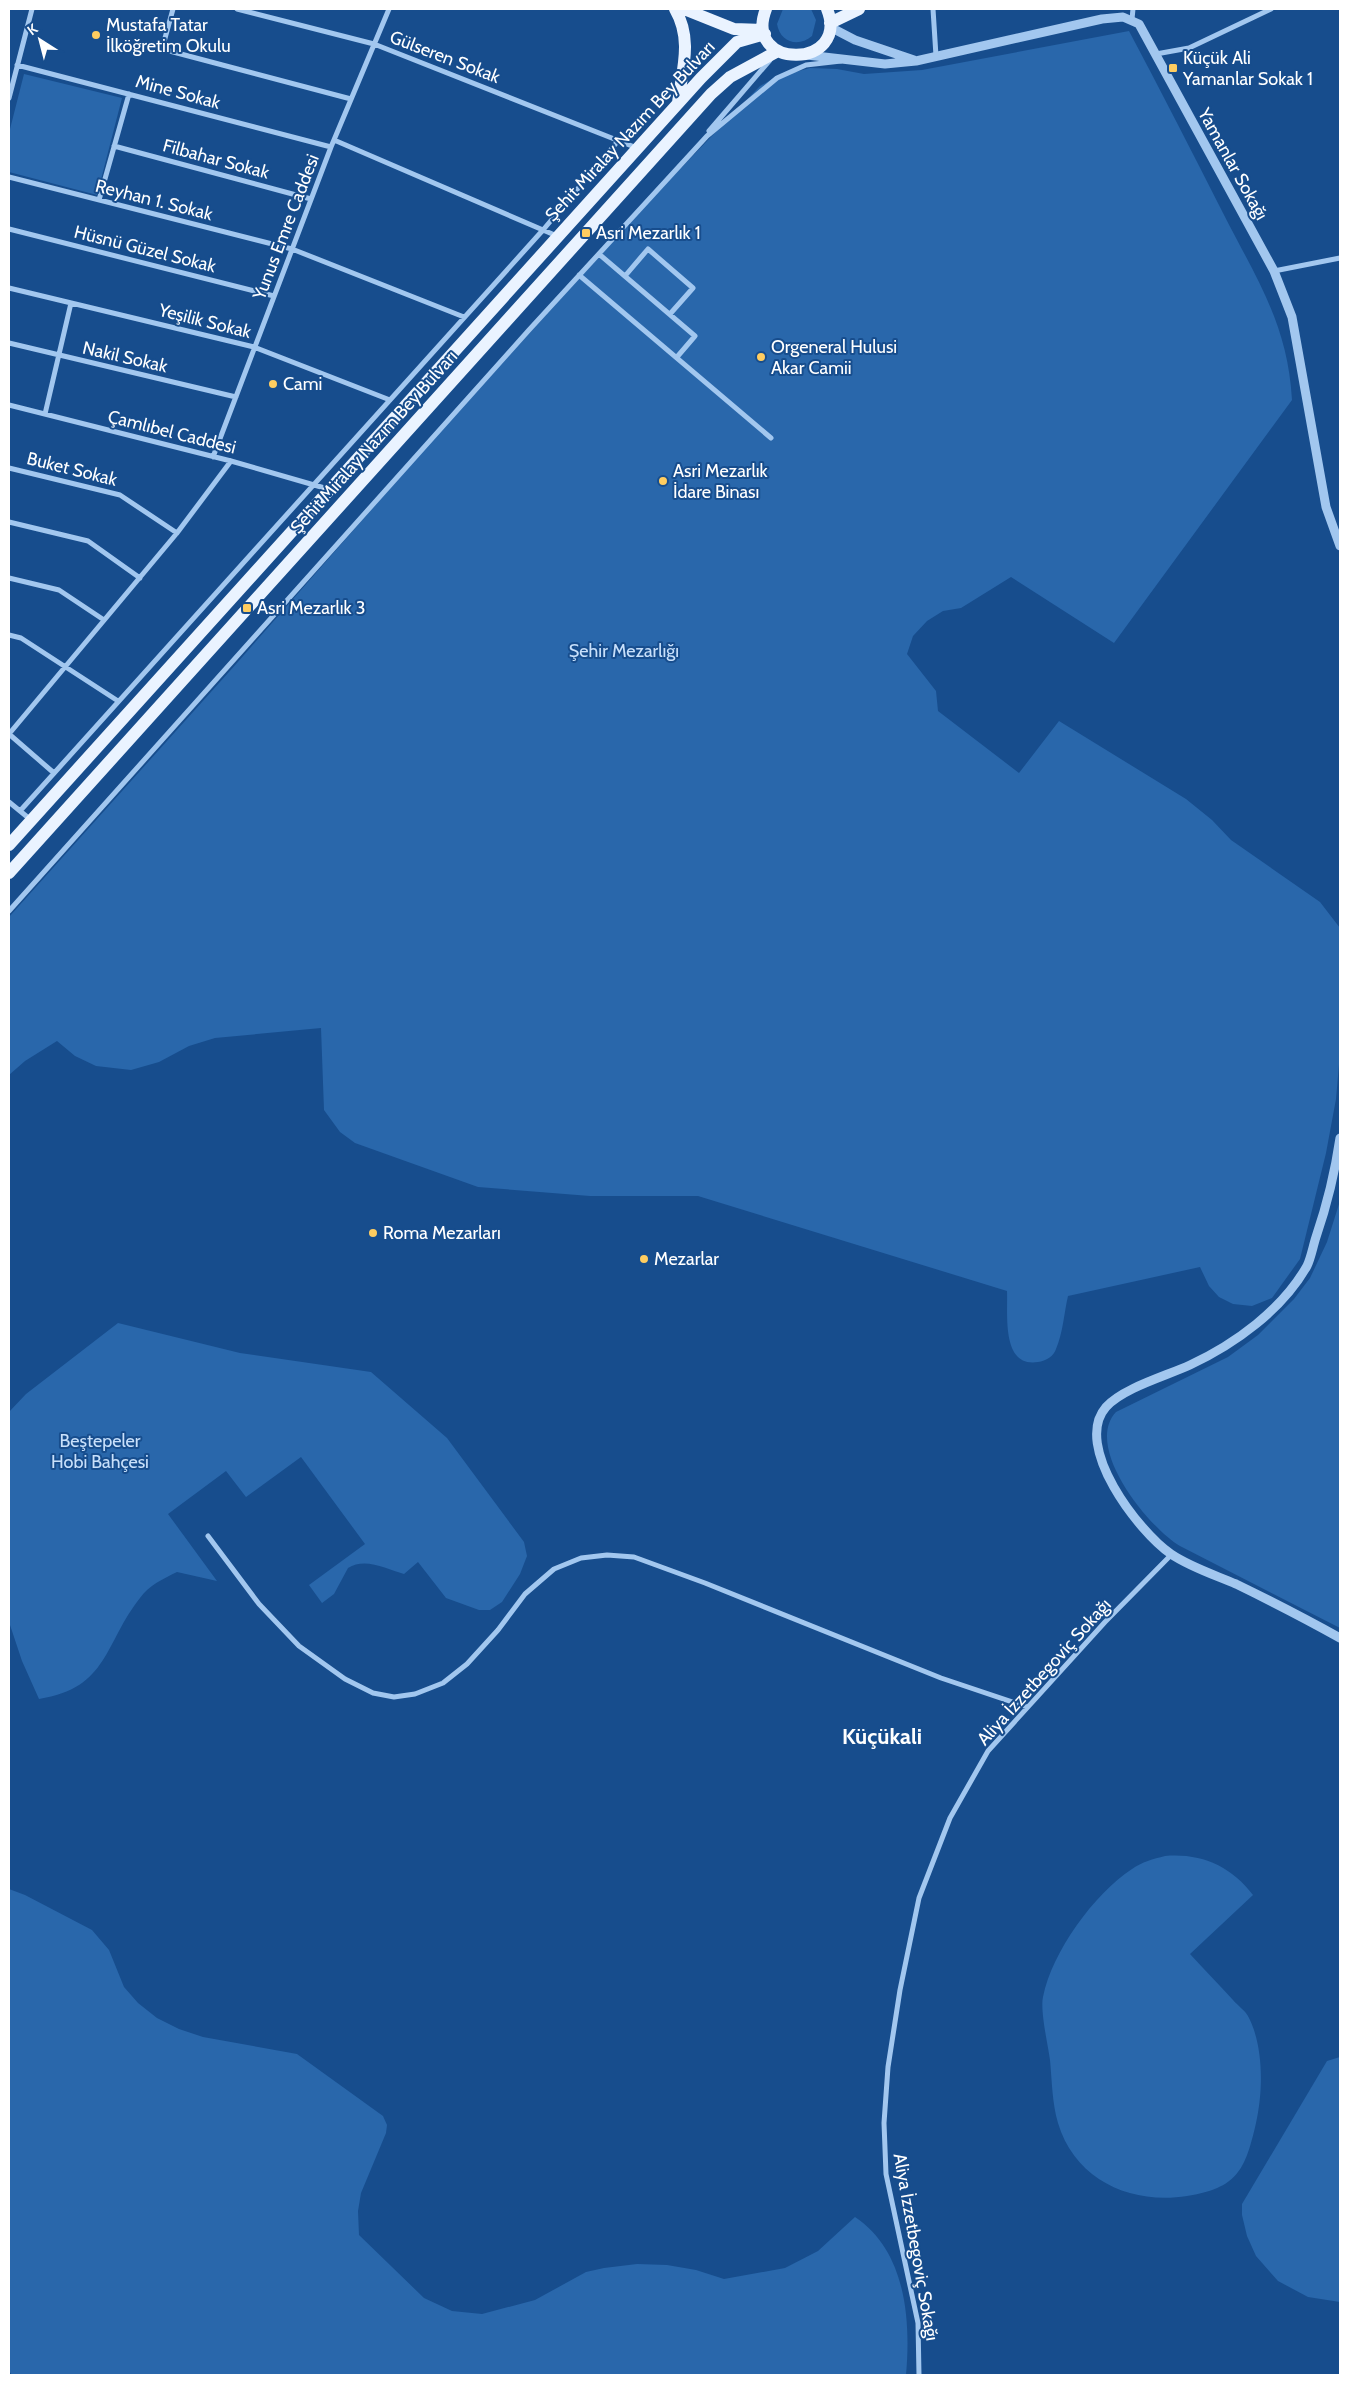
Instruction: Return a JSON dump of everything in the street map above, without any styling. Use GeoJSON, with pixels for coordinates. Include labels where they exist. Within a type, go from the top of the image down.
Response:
{"type":"FeatureCollection","features":[{"type":"Feature","properties":{"kind":"main road"},"geometry":{"type":"LineString","coordinates":[[675,9],[684,31],[686,51],[678,104]]}},
{"type":"Feature","properties":{"kind":"main road"},"geometry":{"type":"LineString","coordinates":[[684,9],[734,29],[764,32]]}},
{"type":"Feature","properties":{"kind":"main road"},"geometry":{"type":"LineString","coordinates":[[766,9],[763,19],[764,32],[778,51],[794,56],[806,55],[822,44],[830,25],[827,9]]}},
{"type":"Feature","properties":{"kind":"main road"},"geometry":{"type":"LineString","coordinates":[[830,25],[859,9]]}},
{"type":"Feature","properties":{"kind":"main road","name":"Şehit Miralay Nazım Bey Bulvarı"},"geometry":{"type":"LineString","coordinates":[[9,845],[328,489],[678,104],[737,42],[764,32]]}},
{"type":"Feature","properties":{"kind":"main road","name":"Şehit Miralay Nazım Bey Bulvarı"},"geometry":{"type":"LineString","coordinates":[[9,873],[711,94],[730,77],[778,51]]}},
{"type":"Feature","properties":{"kind":"street"},"geometry":{"type":"LineString","coordinates":[[9,98],[32,9]]}},
{"type":"Feature","properties":{"kind":"street"},"geometry":{"type":"LineString","coordinates":[[173,9],[162,49],[351,99]]}},
{"type":"Feature","properties":{"kind":"street","name":"Gülseren Sokak"},"geometry":{"type":"LineString","coordinates":[[237,9],[374,44],[638,149]]}},
{"type":"Feature","properties":{"kind":"street","name":"Yunus Emre Caddesi"},"geometry":{"type":"LineString","coordinates":[[213,457],[331,147],[389,9]]}},
{"type":"Feature","properties":{"kind":"street"},"geometry":{"type":"LineString","coordinates":[[933,9],[936,56]]}},
{"type":"Feature","properties":{"kind":"street"},"geometry":{"type":"LineString","coordinates":[[806,55],[885,64],[916,61],[1102,19],[1123,17],[1132,19],[1133,9]]}},
{"type":"Feature","properties":{"kind":"street"},"geometry":{"type":"LineString","coordinates":[[1156,54],[1189,48],[1246,23],[1271,9]]}},
{"type":"Feature","properties":{"kind":"street","name":"Yamanlar Sokağı"},"geometry":{"type":"LineString","coordinates":[[1132,19],[1145,31],[1274,271],[1292,317],[1326,507],[1340,546]]}},
{"type":"Feature","properties":{"kind":"street"},"geometry":{"type":"LineString","coordinates":[[830,25],[855,40],[916,61]]}},
{"type":"Feature","properties":{"kind":"street"},"geometry":{"type":"LineString","coordinates":[[9,911],[579,275],[707,136],[778,51]]}},
{"type":"Feature","properties":{"kind":"street"},"geometry":{"type":"LineString","coordinates":[[707,136],[777,78],[806,65],[834,63],[845,60]]}},
{"type":"Feature","properties":{"kind":"street","name":"Mine Sokak"},"geometry":{"type":"LineString","coordinates":[[17,65],[331,147]]}},
{"type":"Feature","properties":{"kind":"street"},"geometry":{"type":"LineString","coordinates":[[99,200],[129,94]]}},
{"type":"Feature","properties":{"kind":"street"},"geometry":{"type":"LineString","coordinates":[[334,140],[558,236]]}},
{"type":"Feature","properties":{"kind":"street"},"geometry":{"type":"LineString","coordinates":[[20,811],[229,577],[315,486],[543,230],[618,141]]}},
{"type":"Feature","properties":{"kind":"street","name":"Filbahar Sokak"},"geometry":{"type":"LineString","coordinates":[[114,146],[311,199]]}},
{"type":"Feature","properties":{"kind":"street","name":"Reyhan 1. Sokak"},"geometry":{"type":"LineString","coordinates":[[9,176],[292,249],[464,317]]}},
{"type":"Feature","properties":{"kind":"street","name":"Hüsnü Güzel Sokak"},"geometry":{"type":"LineString","coordinates":[[9,229],[274,296]]}},
{"type":"Feature","properties":{"kind":"street"},"geometry":{"type":"LineString","coordinates":[[625,276],[648,249],[693,288],[670,314]]}},
{"type":"Feature","properties":{"kind":"street"},"geometry":{"type":"LineString","coordinates":[[599,254],[695,336],[677,357]]}},
{"type":"Feature","properties":{"kind":"street"},"geometry":{"type":"LineString","coordinates":[[1274,271],[1340,258]]}},
{"type":"Feature","properties":{"kind":"street"},"geometry":{"type":"LineString","coordinates":[[579,275],[771,438]]}},
{"type":"Feature","properties":{"kind":"street","name":"Yeşilik Sokak"},"geometry":{"type":"LineString","coordinates":[[9,288],[254,347],[390,400]]}},
{"type":"Feature","properties":{"kind":"street"},"geometry":{"type":"LineString","coordinates":[[45,414],[71,303]]}},
{"type":"Feature","properties":{"kind":"street","name":"Nakil Sokak"},"geometry":{"type":"LineString","coordinates":[[9,343],[236,396]]}},
{"type":"Feature","properties":{"kind":"street","name":"Çamlıbel Caddesi"},"geometry":{"type":"LineString","coordinates":[[9,405],[231,461],[328,489]]}},
{"type":"Feature","properties":{"kind":"street"},"geometry":{"type":"LineString","coordinates":[[54,773],[9,734],[177,533],[231,461]]}},
{"type":"Feature","properties":{"kind":"street","name":"Buket Sokak"},"geometry":{"type":"LineString","coordinates":[[9,468],[120,495],[177,533]]}},
{"type":"Feature","properties":{"kind":"street"},"geometry":{"type":"LineString","coordinates":[[9,522],[88,541],[140,578]]}},
{"type":"Feature","properties":{"kind":"street"},"geometry":{"type":"LineString","coordinates":[[9,578],[59,590],[104,620]]}},
{"type":"Feature","properties":{"kind":"street"},"geometry":{"type":"LineString","coordinates":[[9,635],[21,638],[118,701]]}},
{"type":"Feature","properties":{"kind":"street"},"geometry":{"type":"LineString","coordinates":[[9,802],[31,821]]}},
{"type":"Feature","properties":{"kind":"street"},"geometry":{"type":"LineString","coordinates":[[1340,1138],[1324,1215],[1307,1265],[1281,1300],[1246,1332],[1207,1357],[1126,1393],[1106,1407],[1099,1418],[1096,1432],[1098,1446],[1109,1476],[1124,1505],[1145,1531],[1172,1554],[1255,1593],[1340,1638]]}},
{"type":"Feature","properties":{"kind":"street"},"geometry":{"type":"LineString","coordinates":[[208,1536],[259,1604],[299,1646],[345,1679],[373,1694],[394,1697],[415,1694],[443,1683],[467,1664],[498,1630],[525,1594],[554,1569],[581,1558],[607,1554],[634,1557],[705,1583],[941,1678],[1027,1707]]}},
{"type":"Feature","properties":{"kind":"street","name":"Aliya İzzetbegoviç Sokağı"},"geometry":{"type":"LineString","coordinates":[[919,2375],[918,2323],[886,2174],[884,2132],[888,2067],[900,1990],[919,1898],[950,1818],[988,1752],[1105,1622],[1172,1554]]}},
{"type":"Feature","properties":{"kind":"green space"},"geometry":{"type":"Polygon","coordinates":[[[783,9],[811,9],[816,20],[812,36],[801,42],[786,39],[777,24],[783,9]]]}},
{"type":"Feature","properties":{"kind":"green space","name":"Şehir Mezarlığı"},"geometry":{"type":"Polygon","coordinates":[[[1129,31],[1268,302],[1284,348],[1292,400],[1114,643],[1011,577],[961,608],[943,611],[927,621],[913,636],[907,654],[936,691],[938,711],[1019,773],[1059,721],[1186,799],[1212,820],[1231,840],[1320,902],[1340,928],[1340,1053],[1336,1099],[1326,1153],[1300,1259],[1272,1298],[1252,1306],[1233,1304],[1219,1297],[1209,1286],[1200,1267],[1068,1296],[1055,1352],[1044,1361],[1026,1362],[1018,1357],[1012,1348],[1009,1337],[1007,1291],[698,1196],[590,1196],[478,1187],[355,1143],[340,1132],[324,1110],[321,1028],[215,1038],[189,1046],[159,1062],[131,1070],[96,1066],[75,1056],[57,1041],[25,1061],[9,1075],[9,917],[237,663],[429,444],[653,197],[760,86],[776,77],[810,68],[837,69],[864,74],[922,70],[1129,31]]]}},
{"type":"Feature","properties":{"kind":"green space"},"geometry":{"type":"Polygon","coordinates":[[[24,74],[122,98],[97,195],[9,172],[9,133],[24,74]]]}},
{"type":"Feature","properties":{"kind":"green space"},"geometry":{"type":"Polygon","coordinates":[[[1340,1201],[1340,1628],[1180,1546],[1167,1537],[1137,1505],[1124,1485],[1114,1465],[1108,1445],[1108,1427],[1116,1412],[1228,1357],[1258,1335],[1294,1299],[1310,1278],[1327,1242],[1340,1201]]]}},
{"type":"Feature","properties":{"kind":"green space","name":"Beştepeler Hobi Bahçesi"},"geometry":{"type":"Polygon","coordinates":[[[118,1323],[240,1353],[371,1372],[447,1438],[524,1542],[527,1556],[520,1574],[502,1602],[490,1610],[479,1610],[446,1598],[418,1562],[404,1574],[376,1565],[355,1565],[348,1568],[334,1594],[322,1603],[309,1585],[365,1544],[301,1457],[246,1497],[226,1471],[168,1514],[217,1581],[177,1572],[157,1583],[140,1598],[102,1661],[92,1674],[79,1685],[62,1693],[39,1699],[22,1661],[9,1622],[9,1412],[26,1394],[118,1323]]]}},
{"type":"Feature","properties":{"kind":"green space"},"geometry":{"type":"Polygon","coordinates":[[[1165,1856],[1203,1859],[1235,1876],[1253,1895],[1190,1954],[1248,2015],[1254,2030],[1261,2070],[1258,2111],[1252,2140],[1243,2165],[1228,2182],[1217,2188],[1204,2193],[1166,2198],[1126,2192],[1108,2184],[1092,2174],[1077,2160],[1066,2143],[1054,2108],[1042,2003],[1048,1980],[1065,1943],[1103,1893],[1132,1869],[1165,1856]]]}},
{"type":"Feature","properties":{"kind":"green space"},"geometry":{"type":"Polygon","coordinates":[[[9,1889],[25,1895],[92,1930],[109,1950],[124,1987],[138,2003],[157,2018],[179,2029],[203,2037],[297,2054],[383,2116],[387,2125],[386,2133],[361,2193],[358,2211],[359,2235],[424,2298],[452,2311],[482,2314],[535,2300],[586,2272],[604,2268],[637,2264],[667,2265],[696,2270],[724,2279],[785,2268],[818,2251],[855,2217],[872,2231],[885,2248],[895,2267],[906,2310],[906,2375],[12,2375],[9,2371],[9,1889]]]}},
{"type":"Feature","properties":{"kind":"green space"},"geometry":{"type":"Polygon","coordinates":[[[1340,2057],[1340,2302],[1308,2297],[1278,2281],[1256,2256],[1247,2236],[1242,2215],[1242,2204],[1327,2061],[1340,2057]]]}},
{"type":"Feature","properties":{"kind":"place","name":"Mustafa Tatar İlköğretim Okulu"},"geometry":{"type":"Point","coordinates":[96,35]}},
{"type":"Feature","properties":{"kind":"place","name":"Küçük Ali Yamanlar Sokak 1"},"geometry":{"type":"Point","coordinates":[1173,68]}},
{"type":"Feature","properties":{"kind":"place","name":"Asri Mezarlık 1"},"geometry":{"type":"Point","coordinates":[586,233]}},
{"type":"Feature","properties":{"kind":"place","name":"Orgeneral Hulusi Akar Camii"},"geometry":{"type":"Point","coordinates":[761,357]}},
{"type":"Feature","properties":{"kind":"place","name":"Cami"},"geometry":{"type":"Point","coordinates":[273,384]}},
{"type":"Feature","properties":{"kind":"place","name":"Asri Mezarlık İdare Binası"},"geometry":{"type":"Point","coordinates":[663,481]}},
{"type":"Feature","properties":{"kind":"place","name":"Asri Mezarlık 3"},"geometry":{"type":"Point","coordinates":[247,608]}},
{"type":"Feature","properties":{"kind":"place","name":"Roma Mezarları"},"geometry":{"type":"Point","coordinates":[373,1233]}},
{"type":"Feature","properties":{"kind":"place","name":"Mezarlar"},"geometry":{"type":"Point","coordinates":[644,1259]}},
{"type":"Feature","properties":{"kind":"district","name":"Küçükali"},"geometry":{"type":"Point","coordinates":[882,1736]}}]}
